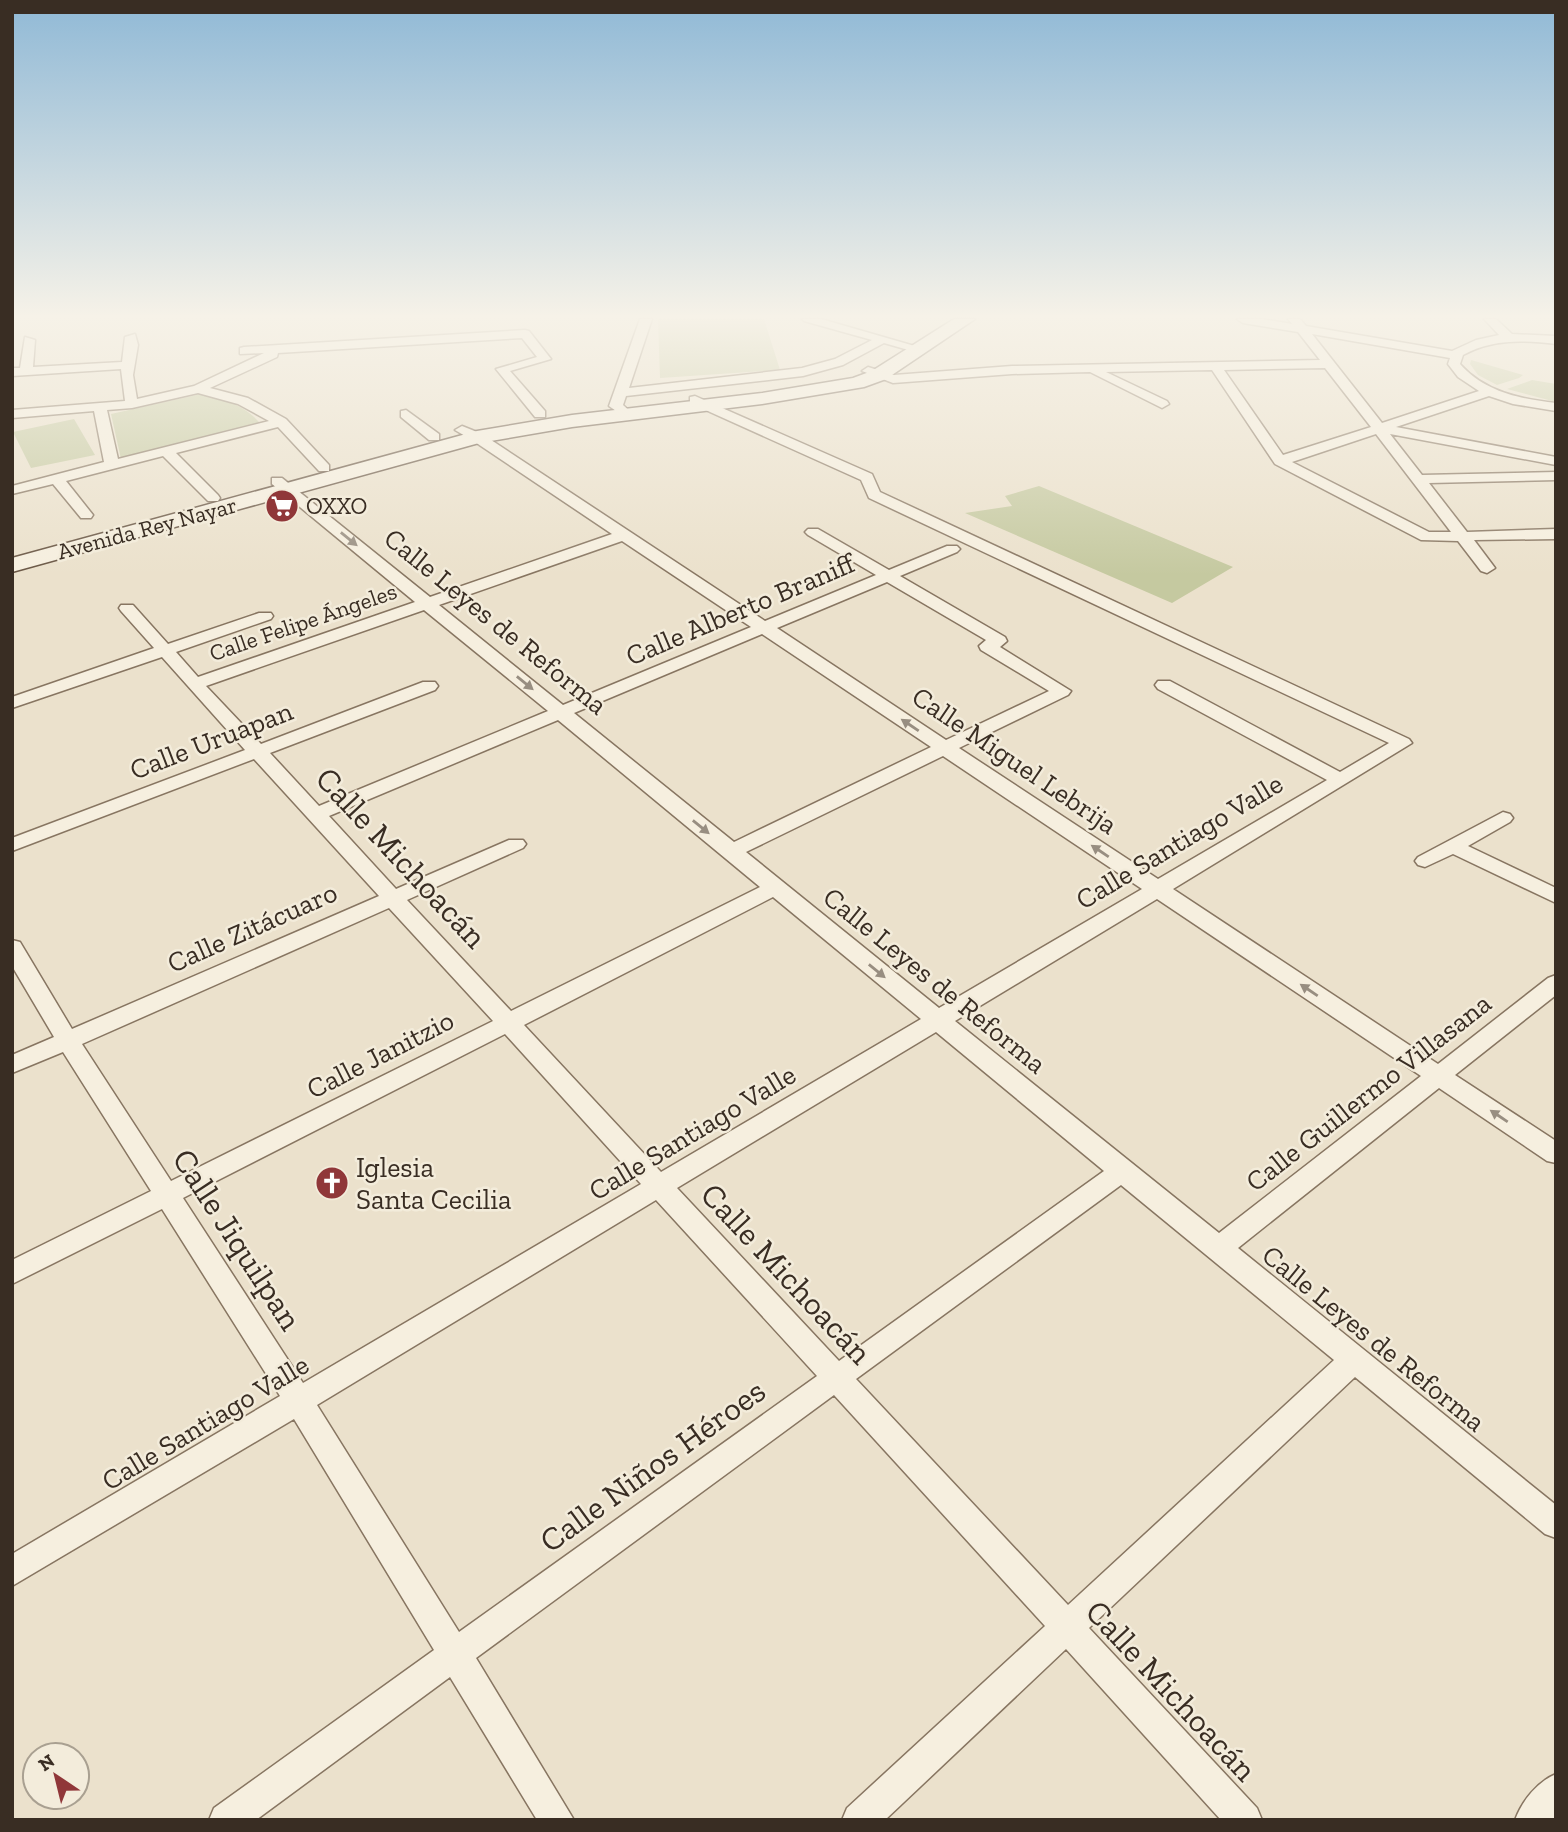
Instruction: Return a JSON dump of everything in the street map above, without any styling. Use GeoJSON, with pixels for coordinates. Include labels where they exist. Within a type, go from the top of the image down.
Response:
{"type":"FeatureCollection","features":[{"type":"Feature","properties":{"kind":"main road","name":"Avenida Rey Nayar"},"geometry":{"type":"LineString","coordinates":[[12,565],[282,485],[540,414],[617,404]]}},
{"type":"Feature","properties":{"kind":"main road","name":"Avenida Rey Nayar"},"geometry":{"type":"LineString","coordinates":[[12,552],[214,498],[282,485],[324,468],[434,437],[548,423],[619,404]]}},
{"type":"Feature","properties":{"kind":"street"},"geometry":{"type":"LineString","coordinates":[[12,414],[127,404]]}},
{"type":"Feature","properties":{"kind":"street"},"geometry":{"type":"LineString","coordinates":[[249,404],[281,422],[324,468]]}},
{"type":"Feature","properties":{"kind":"street"},"geometry":{"type":"LineString","coordinates":[[532,404],[540,414]]}},
{"type":"Feature","properties":{"kind":"street","name":"Calle Santiago Valle"},"geometry":{"type":"LineString","coordinates":[[12,1571],[1403,743],[874,495],[867,477],[704,404]]}},
{"type":"Feature","properties":{"kind":"street"},"geometry":{"type":"LineString","coordinates":[[1242,404],[1280,461],[1426,537],[1556,534]]}},
{"type":"Feature","properties":{"kind":"street"},"geometry":{"type":"LineString","coordinates":[[1359,404],[1487,568]]}},
{"type":"Feature","properties":{"kind":"street"},"geometry":{"type":"LineString","coordinates":[[1280,461],[1450,404]]}},
{"type":"Feature","properties":{"kind":"street"},"geometry":{"type":"LineString","coordinates":[[100,407],[112,465]]}},
{"type":"Feature","properties":{"kind":"street"},"geometry":{"type":"LineString","coordinates":[[406,414],[434,437]]}},
{"type":"Feature","properties":{"kind":"street"},"geometry":{"type":"LineString","coordinates":[[12,490],[281,422]]}},
{"type":"Feature","properties":{"kind":"street"},"geometry":{"type":"LineString","coordinates":[[1377,428],[1556,461]]}},
{"type":"Feature","properties":{"kind":"street","name":"Calle Miguel Lebrija"},"geometry":{"type":"LineString","coordinates":[[470,433],[1556,1154]]}},
{"type":"Feature","properties":{"kind":"street"},"geometry":{"type":"LineString","coordinates":[[166,451],[214,498]]}},
{"type":"Feature","properties":{"kind":"street"},"geometry":{"type":"LineString","coordinates":[[1417,479],[1556,476]]}},
{"type":"Feature","properties":{"kind":"street"},"geometry":{"type":"LineString","coordinates":[[57,479],[86,515]]}},
{"type":"Feature","properties":{"kind":"street","name":"Calle Leyes de Reforma"},"geometry":{"type":"LineString","coordinates":[[282,485],[1556,1524]]}},
{"type":"Feature","properties":{"kind":"street"},"geometry":{"type":"LineString","coordinates":[[731,851],[1062,691],[987,646],[999,641],[813,532]]}},
{"type":"Feature","properties":{"kind":"street","name":"Calle Felipe Ángeles"},"geometry":{"type":"LineString","coordinates":[[195,684],[625,535]]}},
{"type":"Feature","properties":{"kind":"street","name":"Calle Alberto Braniff"},"geometry":{"type":"LineString","coordinates":[[315,814],[953,549]]}},
{"type":"Feature","properties":{"kind":"street","name":"Calle Michoacán"},"geometry":{"type":"LineString","coordinates":[[127,608],[1245,1820]]}},
{"type":"Feature","properties":{"kind":"street"},"geometry":{"type":"LineString","coordinates":[[12,703],[265,617]]}},
{"type":"Feature","properties":{"kind":"street"},"geometry":{"type":"LineString","coordinates":[[1164,685],[1341,780]]}},
{"type":"Feature","properties":{"kind":"street","name":"Calle Uruapan"},"geometry":{"type":"LineString","coordinates":[[12,845],[429,686]]}},
{"type":"Feature","properties":{"kind":"street"},"geometry":{"type":"LineString","coordinates":[[1425,861],[1503,818]]}},
{"type":"Feature","properties":{"kind":"street","name":"Calle Zitácuaro"},"geometry":{"type":"LineString","coordinates":[[12,1065],[516,844]]}},
{"type":"Feature","properties":{"kind":"street"},"geometry":{"type":"LineString","coordinates":[[1452,846],[1556,896]]}},
{"type":"Feature","properties":{"kind":"street","name":"Calle Janitzio"},"geometry":{"type":"LineString","coordinates":[[12,1273],[775,888]]}},
{"type":"Feature","properties":{"kind":"street","name":"Calle Jiquilpan"},"geometry":{"type":"LineString","coordinates":[[12,947],[68,1041],[299,1401],[557,1820]]}},
{"type":"Feature","properties":{"kind":"street","name":"Calle Guillermo Villasana"},"geometry":{"type":"LineString","coordinates":[[1218,1249],[1556,983]]}},
{"type":"Feature","properties":{"kind":"street","name":"Calle Niños Héroes"},"geometry":{"type":"LineString","coordinates":[[226,1820],[1122,1171]]}},
{"type":"Feature","properties":{"kind":"street"},"geometry":{"type":"LineString","coordinates":[[859,1820],[1354,1360]]}},
{"type":"Feature","properties":{"kind":"street"},"geometry":{"type":"LineString","coordinates":[[1532,1820],[1556,1791]]}},
{"type":"Feature","properties":{"kind":"green space"},"geometry":{"type":"Polygon","coordinates":[[[154,404],[234,404],[260,423],[121,459],[111,414],[154,404]]]}},
{"type":"Feature","properties":{"kind":"green space"},"geometry":{"type":"Polygon","coordinates":[[[74,419],[95,455],[31,468],[13,432],[74,419]]]}},
{"type":"Feature","properties":{"kind":"green space"},"geometry":{"type":"Polygon","coordinates":[[[1039,486],[1233,567],[1172,603],[965,513],[1012,506],[1005,496],[1039,486]]]}},
{"type":"Feature","properties":{"kind":"place","name":"OXXO"},"geometry":{"type":"Point","coordinates":[282,506]}},
{"type":"Feature","properties":{"kind":"place","name":"Iglesia Santa Cecilia"},"geometry":{"type":"Point","coordinates":[332,1183]}}]}
